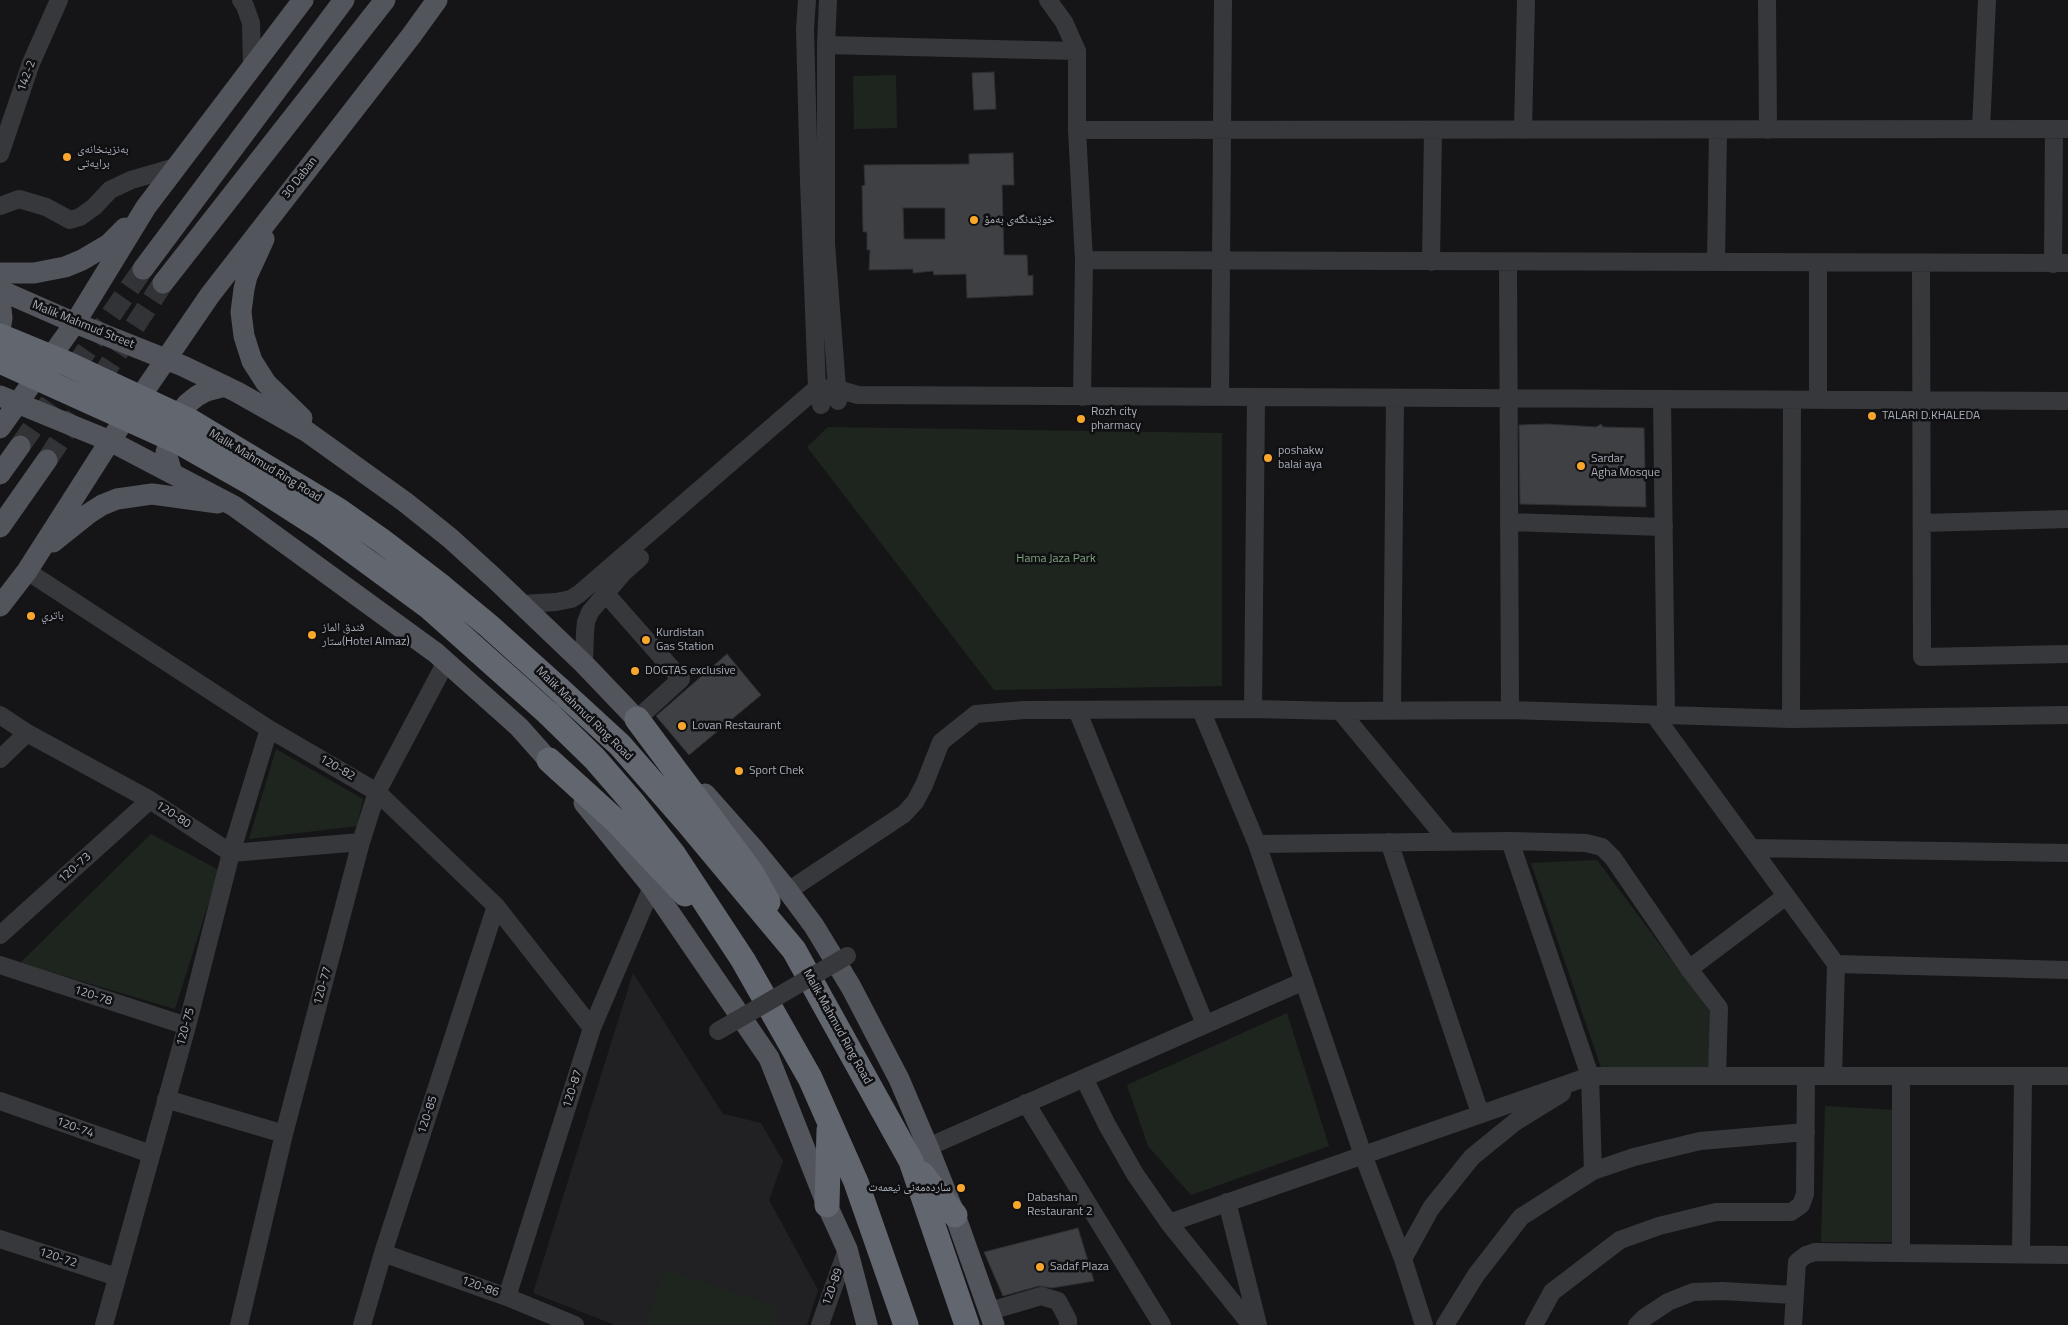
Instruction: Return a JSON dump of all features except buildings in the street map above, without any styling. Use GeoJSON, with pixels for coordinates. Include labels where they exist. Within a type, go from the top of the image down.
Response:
{"type":"FeatureCollection","features":[{"type":"Feature","properties":{"kind":"highway","name":"Malik Mahmud Ring Road"},"geometry":{"type":"LineString","coordinates":[[0,336],[68,364],[190,421],[338,510],[382,540],[442,586],[490,626],[620,745],[794,950],[920,1154],[967,1325]]}},
{"type":"Feature","properties":{"kind":"highway","name":"Malik Mahmud Ring Road"},"geometry":{"type":"LineString","coordinates":[[0,361],[179,442],[253,484],[320,527],[430,607],[549,714],[595,759],[674,854],[743,960],[810,1078],[856,1182],[906,1325]]}},
{"type":"Feature","properties":{"kind":"highway"},"geometry":{"type":"LineString","coordinates":[[637,719],[751,872],[794,950]]}},
{"type":"Feature","properties":{"kind":"highway"},"geometry":{"type":"LineString","coordinates":[[549,760],[640,845],[743,960]]}},
{"type":"Feature","properties":{"kind":"highway"},"geometry":{"type":"LineString","coordinates":[[827,1205],[830,1123]]}},
{"type":"Feature","properties":{"kind":"highway"},"geometry":{"type":"LineString","coordinates":[[920,1154],[955,1215]]}},
{"type":"Feature","properties":{"kind":"main road"},"geometry":{"type":"LineString","coordinates":[[0,428],[9,400],[75,323],[146,207],[252,65],[304,0]]}},
{"type":"Feature","properties":{"kind":"main road"},"geometry":{"type":"LineString","coordinates":[[143,269],[344,0]]}},
{"type":"Feature","properties":{"kind":"main road"},"geometry":{"type":"LineString","coordinates":[[163,283],[385,0]]}},
{"type":"Feature","properties":{"kind":"main road","name":"30 Daban"},"geometry":{"type":"LineString","coordinates":[[0,606],[27,571],[110,441],[210,295],[437,0]]}},
{"type":"Feature","properties":{"kind":"main road"},"geometry":{"type":"LineString","coordinates":[[282,202],[247,276],[244,289],[241,312],[242,324],[252,361],[266,383],[291,410],[405,502]]}},
{"type":"Feature","properties":{"kind":"main road"},"geometry":{"type":"LineString","coordinates":[[0,273],[34,273],[65,267],[82,260],[109,244],[146,207]]}},
{"type":"Feature","properties":{"kind":"main road","name":"Malik Mahmud Street"},"geometry":{"type":"LineString","coordinates":[[0,290],[75,323],[167,359]]}},
{"type":"Feature","properties":{"kind":"main road"},"geometry":{"type":"LineString","coordinates":[[0,300],[2,318],[0,330]]}},
{"type":"Feature","properties":{"kind":"main road","name":"Malik Mahmud Ring Road"},"geometry":{"type":"LineString","coordinates":[[167,359],[225,386],[306,431],[405,502],[450,538],[522,604],[637,719],[754,848],[814,926],[851,987],[899,1079],[920,1154]]}},
{"type":"Feature","properties":{"kind":"main road"},"geometry":{"type":"LineString","coordinates":[[172,473],[166,452],[175,419],[187,404],[197,396],[211,389],[225,386]]}},
{"type":"Feature","properties":{"kind":"main road"},"geometry":{"type":"LineString","coordinates":[[9,400],[110,441],[234,506],[446,662],[519,728],[549,760],[652,887],[769,1058],[827,1205],[847,1250],[867,1325]]}},
{"type":"Feature","properties":{"kind":"main road"},"geometry":{"type":"LineString","coordinates":[[0,474],[20,446]]}},
{"type":"Feature","properties":{"kind":"main road"},"geometry":{"type":"LineString","coordinates":[[0,527],[47,460]]}},
{"type":"Feature","properties":{"kind":"main road"},"geometry":{"type":"LineString","coordinates":[[39,553],[102,504],[118,499],[152,494],[234,506]]}},
{"type":"Feature","properties":{"kind":"main road"},"geometry":{"type":"LineString","coordinates":[[955,1215],[992,1318]]}},
{"type":"Feature","properties":{"kind":"street","name":"142-2"},"geometry":{"type":"LineString","coordinates":[[0,154],[31,63],[59,0]]}},
{"type":"Feature","properties":{"kind":"street"},"geometry":{"type":"LineString","coordinates":[[240,0],[245,6],[252,23],[252,65]]}},
{"type":"Feature","properties":{"kind":"street"},"geometry":{"type":"LineString","coordinates":[[807,0],[805,29],[808,181],[828,396]]}},
{"type":"Feature","properties":{"kind":"street"},"geometry":{"type":"LineString","coordinates":[[828,0],[826,45],[826,244],[828,396]]}},
{"type":"Feature","properties":{"kind":"street"},"geometry":{"type":"LineString","coordinates":[[1048,0],[1064,22],[1077,51],[1077,130],[1084,260],[1082,396]]}},
{"type":"Feature","properties":{"kind":"street"},"geometry":{"type":"LineString","coordinates":[[1220,397],[1223,0]]}},
{"type":"Feature","properties":{"kind":"street"},"geometry":{"type":"LineString","coordinates":[[1523,130],[1526,0]]}},
{"type":"Feature","properties":{"kind":"street"},"geometry":{"type":"LineString","coordinates":[[1767,0],[1768,130]]}},
{"type":"Feature","properties":{"kind":"street"},"geometry":{"type":"LineString","coordinates":[[1981,130],[1987,0]]}},
{"type":"Feature","properties":{"kind":"street"},"geometry":{"type":"LineString","coordinates":[[826,45],[1077,51]]}},
{"type":"Feature","properties":{"kind":"street"},"geometry":{"type":"LineString","coordinates":[[1077,130],[2061,129],[2060,263],[1084,260]]}},
{"type":"Feature","properties":{"kind":"street"},"geometry":{"type":"LineString","coordinates":[[1431,262],[1433,130]]}},
{"type":"Feature","properties":{"kind":"street"},"geometry":{"type":"LineString","coordinates":[[1716,262],[1718,130]]}},
{"type":"Feature","properties":{"kind":"street"},"geometry":{"type":"LineString","coordinates":[[0,206],[19,199],[46,207],[70,220],[80,217],[94,207],[110,190],[131,180],[176,167]]}},
{"type":"Feature","properties":{"kind":"street"},"geometry":{"type":"LineString","coordinates":[[1508,262],[1510,710]]}},
{"type":"Feature","properties":{"kind":"street"},"geometry":{"type":"LineString","coordinates":[[1818,263],[1818,400]]}},
{"type":"Feature","properties":{"kind":"street"},"geometry":{"type":"LineString","coordinates":[[1922,263],[1922,657],[2068,654]]}},
{"type":"Feature","properties":{"kind":"street"},"geometry":{"type":"LineString","coordinates":[[522,604],[563,601],[571,599],[584,591],[828,396]]}},
{"type":"Feature","properties":{"kind":"street"},"geometry":{"type":"LineString","coordinates":[[584,664],[586,622],[590,612],[624,572],[803,415],[828,396],[2068,401]]}},
{"type":"Feature","properties":{"kind":"street"},"geometry":{"type":"LineString","coordinates":[[1253,709],[1256,397]]}},
{"type":"Feature","properties":{"kind":"street"},"geometry":{"type":"LineString","coordinates":[[1392,710],[1395,398]]}},
{"type":"Feature","properties":{"kind":"street"},"geometry":{"type":"LineString","coordinates":[[1662,399],[1664,527],[1660,716],[1751,848],[1836,964],[1833,1076]]}},
{"type":"Feature","properties":{"kind":"street"},"geometry":{"type":"LineString","coordinates":[[1791,719],[1792,400]]}},
{"type":"Feature","properties":{"kind":"street"},"geometry":{"type":"LineString","coordinates":[[1922,523],[2068,519]]}},
{"type":"Feature","properties":{"kind":"street"},"geometry":{"type":"LineString","coordinates":[[1509,522],[1664,527]]}},
{"type":"Feature","properties":{"kind":"street","name":"120-82"},"geometry":{"type":"LineString","coordinates":[[27,571],[270,729],[377,792],[496,906],[592,1028]]}},
{"type":"Feature","properties":{"kind":"street"},"geometry":{"type":"LineString","coordinates":[[606,594],[681,679],[637,719]]}},
{"type":"Feature","properties":{"kind":"street","name":"120-77"},"geometry":{"type":"LineString","coordinates":[[239,1325],[284,1134],[361,842],[377,792],[446,662]]}},
{"type":"Feature","properties":{"kind":"street"},"geometry":{"type":"LineString","coordinates":[[788,890],[904,814],[916,802],[941,742],[976,714],[1024,710],[1253,709],[1340,712],[1510,710],[1791,719],[2068,715]]}},
{"type":"Feature","properties":{"kind":"street"},"geometry":{"type":"LineString","coordinates":[[1077,710],[1206,1024]]}},
{"type":"Feature","properties":{"kind":"street"},"geometry":{"type":"LineString","coordinates":[[1201,710],[1257,844],[1363,1155],[1403,1259],[1424,1325]]}},
{"type":"Feature","properties":{"kind":"street"},"geometry":{"type":"LineString","coordinates":[[1340,712],[1448,841]]}},
{"type":"Feature","properties":{"kind":"street","name":"120-80"},"geometry":{"type":"LineString","coordinates":[[0,715],[27,733],[150,800],[231,853]]}},
{"type":"Feature","properties":{"kind":"street","name":"120-75"},"geometry":{"type":"LineString","coordinates":[[104,1325],[187,1026],[231,853],[270,729]]}},
{"type":"Feature","properties":{"kind":"street"},"geometry":{"type":"LineString","coordinates":[[0,759],[27,733]]}},
{"type":"Feature","properties":{"kind":"street","name":"120-73"},"geometry":{"type":"LineString","coordinates":[[0,935],[150,800]]}},
{"type":"Feature","properties":{"kind":"street"},"geometry":{"type":"LineString","coordinates":[[1257,844],[1510,841],[1586,843],[1602,847],[1614,858],[1689,969],[1719,1008],[1717,1076]]}},
{"type":"Feature","properties":{"kind":"street"},"geometry":{"type":"LineString","coordinates":[[1510,841],[1590,1076],[1593,1171]]}},
{"type":"Feature","properties":{"kind":"street"},"geometry":{"type":"LineString","coordinates":[[231,853],[361,842]]}},
{"type":"Feature","properties":{"kind":"street"},"geometry":{"type":"LineString","coordinates":[[1389,842],[1480,1113]]}},
{"type":"Feature","properties":{"kind":"street"},"geometry":{"type":"LineString","coordinates":[[1751,848],[2068,853]]}},
{"type":"Feature","properties":{"kind":"street","name":"120-87"},"geometry":{"type":"LineString","coordinates":[[507,1297],[592,1028],[652,887]]}},
{"type":"Feature","properties":{"kind":"street"},"geometry":{"type":"LineString","coordinates":[[1689,969],[1786,896]]}},
{"type":"Feature","properties":{"kind":"street","name":"120-85"},"geometry":{"type":"LineString","coordinates":[[362,1325],[383,1253],[496,906]]}},
{"type":"Feature","properties":{"kind":"street"},"geometry":{"type":"LineString","coordinates":[[718,1031],[847,956]]}},
{"type":"Feature","properties":{"kind":"street"},"geometry":{"type":"LineString","coordinates":[[1836,964],[2068,970]]}},
{"type":"Feature","properties":{"kind":"street","name":"120-78"},"geometry":{"type":"LineString","coordinates":[[0,965],[187,1026]]}},
{"type":"Feature","properties":{"kind":"street"},"geometry":{"type":"LineString","coordinates":[[920,1154],[1026,1103],[1304,981]]}},
{"type":"Feature","properties":{"kind":"street"},"geometry":{"type":"LineString","coordinates":[[1403,1259],[1431,1208],[1472,1157],[1515,1122],[1590,1076]]}},
{"type":"Feature","properties":{"kind":"street"},"geometry":{"type":"LineString","coordinates":[[1169,1223],[1590,1076],[2068,1076]]}},
{"type":"Feature","properties":{"kind":"street"},"geometry":{"type":"LineString","coordinates":[[1534,1325],[1552,1292],[1620,1240],[1659,1226],[1716,1212],[1791,1212],[1801,1205],[1805,1194],[1806,1076]]}},
{"type":"Feature","properties":{"kind":"street"},"geometry":{"type":"LineString","coordinates":[[1901,1076],[1901,1252]]}},
{"type":"Feature","properties":{"kind":"street"},"geometry":{"type":"LineString","coordinates":[[2021,1254],[2023,1076]]}},
{"type":"Feature","properties":{"kind":"street"},"geometry":{"type":"LineString","coordinates":[[1084,1078],[1106,1124],[1135,1174],[1169,1223],[1251,1325]]}},
{"type":"Feature","properties":{"kind":"street"},"geometry":{"type":"LineString","coordinates":[[166,1099],[284,1134]]}},
{"type":"Feature","properties":{"kind":"street","name":"120-74"},"geometry":{"type":"LineString","coordinates":[[0,1101],[151,1154]]}},
{"type":"Feature","properties":{"kind":"street"},"geometry":{"type":"LineString","coordinates":[[1026,1103],[1162,1325]]}},
{"type":"Feature","properties":{"kind":"street"},"geometry":{"type":"LineString","coordinates":[[1445,1325],[1476,1275],[1521,1217],[1593,1171],[1634,1157],[1700,1141],[1806,1132]]}},
{"type":"Feature","properties":{"kind":"street"},"geometry":{"type":"LineString","coordinates":[[1227,1202],[1258,1325]]}},
{"type":"Feature","properties":{"kind":"street","name":"120-72"},"geometry":{"type":"LineString","coordinates":[[0,1239],[117,1278]]}},
{"type":"Feature","properties":{"kind":"street","name":"120-89"},"geometry":{"type":"LineString","coordinates":[[820,1325],[847,1250]]}},
{"type":"Feature","properties":{"kind":"street"},"geometry":{"type":"LineString","coordinates":[[1793,1325],[1797,1262],[1806,1255],[1816,1252],[2068,1255]]}},
{"type":"Feature","properties":{"kind":"street","name":"120-86"},"geometry":{"type":"LineString","coordinates":[[383,1253],[507,1297],[574,1325]]}},
{"type":"Feature","properties":{"kind":"street"},"geometry":{"type":"LineString","coordinates":[[1637,1325],[1668,1302],[1693,1292],[1731,1291],[1794,1295]]}},
{"type":"Feature","properties":{"kind":"street"},"geometry":{"type":"LineString","coordinates":[[992,1318],[1041,1296],[1058,1301],[1068,1320],[1068,1325]]}},
{"type":"Feature","properties":{"kind":"shaded area"},"geometry":{"type":"Polygon","coordinates":[[[633,973],[723,1114],[761,1123],[783,1161],[769,1200],[818,1290],[807,1325],[615,1325],[533,1293],[633,973]]]}},
{"type":"Feature","properties":{"kind":"green space"},"geometry":{"type":"Polygon","coordinates":[[[896,75],[897,128],[854,129],[853,76],[896,75]]]}},
{"type":"Feature","properties":{"kind":"green space","name":"Hama Jaza Park"},"geometry":{"type":"Polygon","coordinates":[[[828,427],[1222,433],[1222,686],[994,690],[807,447],[828,427]]]}},
{"type":"Feature","properties":{"kind":"green space"},"geometry":{"type":"Polygon","coordinates":[[[276,749],[363,799],[357,826],[249,839],[276,749]]]}},
{"type":"Feature","properties":{"kind":"green space"},"geometry":{"type":"Polygon","coordinates":[[[151,834],[219,870],[175,1009],[20,963],[151,834]]]}},
{"type":"Feature","properties":{"kind":"green space"},"geometry":{"type":"Polygon","coordinates":[[[1597,860],[1711,1013],[1710,1079],[1605,1079],[1531,863],[1597,860]]]}},
{"type":"Feature","properties":{"kind":"green space"},"geometry":{"type":"Polygon","coordinates":[[[1287,1013],[1329,1146],[1191,1195],[1148,1146],[1127,1085],[1287,1013]]]}},
{"type":"Feature","properties":{"kind":"green space"},"geometry":{"type":"Polygon","coordinates":[[[1825,1106],[1893,1110],[1893,1242],[1821,1242],[1825,1106]]]}},
{"type":"Feature","properties":{"kind":"green space"},"geometry":{"type":"Polygon","coordinates":[[[664,1269],[778,1307],[772,1325],[646,1325],[664,1269]]]}},
{"type":"Feature","properties":{"kind":"tunnel"},"geometry":{"type":"LineString","coordinates":[[20,446],[143,269]]}},
{"type":"Feature","properties":{"kind":"tunnel"},"geometry":{"type":"LineString","coordinates":[[47,460],[163,283]]}},
{"type":"Feature","properties":{"kind":"place","name":"بەنزینخانەی برایەتی"},"geometry":{"type":"Point","coordinates":[67,157]}},
{"type":"Feature","properties":{"kind":"place","name":"خوێندنگەی بەمۆ"},"geometry":{"type":"Point","coordinates":[974,220]}},
{"type":"Feature","properties":{"kind":"place","name":"TALARI D.KHALEDA"},"geometry":{"type":"Point","coordinates":[1872,416]}},
{"type":"Feature","properties":{"kind":"place","name":"Rozh city pharmacy"},"geometry":{"type":"Point","coordinates":[1081,419]}},
{"type":"Feature","properties":{"kind":"place","name":"poshakw balai aya"},"geometry":{"type":"Point","coordinates":[1268,458]}},
{"type":"Feature","properties":{"kind":"place","name":"Sardar Agha Mosque"},"geometry":{"type":"Point","coordinates":[1581,466]}},
{"type":"Feature","properties":{"kind":"place","name":"باتري"},"geometry":{"type":"Point","coordinates":[31,616]}},
{"type":"Feature","properties":{"kind":"place","name":"فندق الماز ستار(Hotel Almaz)"},"geometry":{"type":"Point","coordinates":[312,635]}},
{"type":"Feature","properties":{"kind":"place","name":"Kurdistan Gas Station"},"geometry":{"type":"Point","coordinates":[646,640]}},
{"type":"Feature","properties":{"kind":"place","name":"DOGTAS exclusive"},"geometry":{"type":"Point","coordinates":[635,671]}},
{"type":"Feature","properties":{"kind":"place","name":"Lovan Restaurant"},"geometry":{"type":"Point","coordinates":[682,726]}},
{"type":"Feature","properties":{"kind":"place","name":"Sport Chek"},"geometry":{"type":"Point","coordinates":[739,771]}},
{"type":"Feature","properties":{"kind":"place","name":"ساردەمەنی نیعمەت"},"geometry":{"type":"Point","coordinates":[961,1188]}},
{"type":"Feature","properties":{"kind":"place","name":"Dabashan Restaurant 2"},"geometry":{"type":"Point","coordinates":[1017,1205]}},
{"type":"Feature","properties":{"kind":"place","name":"Sadaf Plaza"},"geometry":{"type":"Point","coordinates":[1040,1267]}}]}
